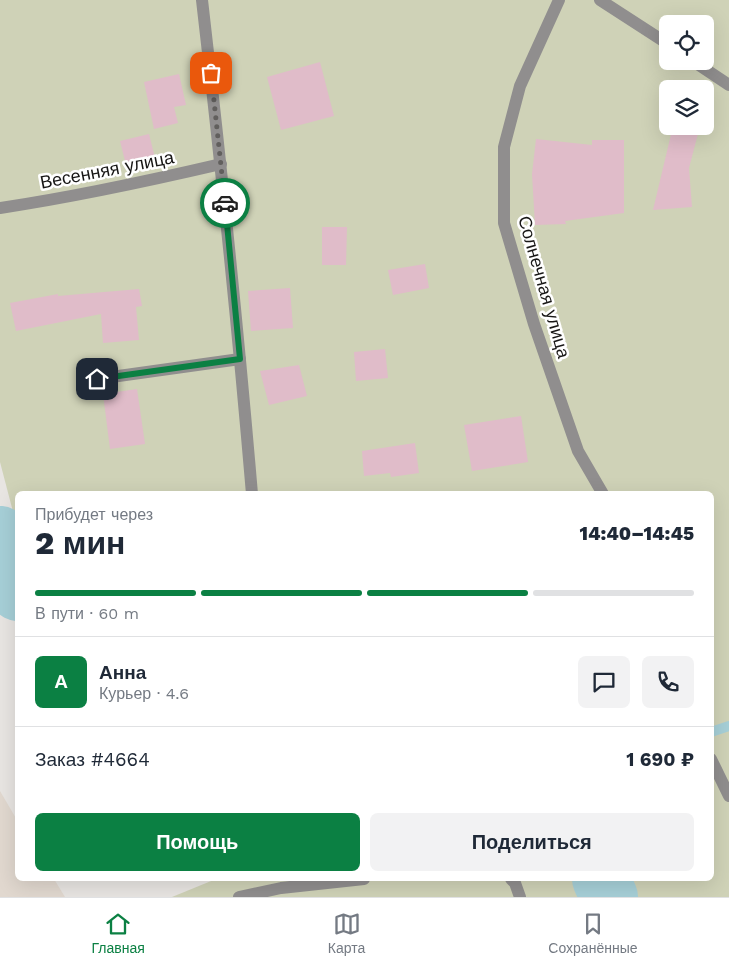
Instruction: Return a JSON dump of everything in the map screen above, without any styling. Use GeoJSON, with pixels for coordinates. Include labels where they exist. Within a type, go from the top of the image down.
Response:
{"type":"FeatureCollection","features":[{"type":"Feature","properties":{"kind":"street"},"geometry":{"type":"LineString","coordinates":[[202,0],[221,164],[252,491]]}},
{"type":"Feature","properties":{"kind":"street","name":"Солнечная улица"},"geometry":{"type":"LineString","coordinates":[[559,0],[520,86],[506,138],[504,147],[504,223],[534,324],[578,451],[601,491]]}},
{"type":"Feature","properties":{"kind":"street"},"geometry":{"type":"LineString","coordinates":[[600,0],[659,38]]}},
{"type":"Feature","properties":{"kind":"street"},"geometry":{"type":"LineString","coordinates":[[706,70],[729,85]]}},
{"type":"Feature","properties":{"kind":"street","name":"Весенняя улица"},"geometry":{"type":"LineString","coordinates":[[0,208],[52,200],[221,164]]}},
{"type":"Feature","properties":{"kind":"street"},"geometry":{"type":"LineString","coordinates":[[97,379],[240,359]]}},
{"type":"Feature","properties":{"kind":"street"},"geometry":{"type":"LineString","coordinates":[[714,766],[729,796]]}},
{"type":"Feature","properties":{"kind":"street"},"geometry":{"type":"LineString","coordinates":[[239,897],[280,888],[345,881]]}},
{"type":"Feature","properties":{"kind":"street"},"geometry":{"type":"LineString","coordinates":[[514,881],[520,897]]}},
{"type":"Feature","properties":{"kind":"shaded area"},"geometry":{"type":"Polygon","coordinates":[[[0,791],[15,817],[15,881],[55,881],[65,897],[0,897],[0,791]]]}},
{"type":"Feature","properties":{"kind":"green space"},"geometry":{"type":"Polygon","coordinates":[[[0,0],[729,0],[729,897],[630,897],[624,881],[714,881],[714,491],[15,491],[15,519],[0,462],[0,0]]]}},
{"type":"Feature","properties":{"kind":"green space"},"geometry":{"type":"Polygon","coordinates":[[[211,881],[577,881],[584,897],[172,897],[211,881]]]}},
{"type":"Feature","properties":{"kind":"building"},"geometry":{"type":"Polygon","coordinates":[[[320,62],[334,116],[281,130],[267,77],[320,62]]]}},
{"type":"Feature","properties":{"kind":"building"},"geometry":{"type":"Polygon","coordinates":[[[179,74],[186,105],[174,107],[178,123],[154,129],[144,82],[179,74]]]}},
{"type":"Feature","properties":{"kind":"building"},"geometry":{"type":"Polygon","coordinates":[[[149,134],[157,166],[128,173],[120,141],[149,134]]]}},
{"type":"Feature","properties":{"kind":"building"},"geometry":{"type":"Polygon","coordinates":[[[671,135],[698,135],[689,168],[692,207],[653,210],[671,135]]]}},
{"type":"Feature","properties":{"kind":"building"},"geometry":{"type":"Polygon","coordinates":[[[536,139],[592,145],[592,140],[624,140],[624,213],[565,221],[566,224],[535,225],[532,174],[536,139]]]}},
{"type":"Feature","properties":{"kind":"building"},"geometry":{"type":"Polygon","coordinates":[[[322,227],[347,227],[346,265],[322,265],[322,227]]]}},
{"type":"Feature","properties":{"kind":"building"},"geometry":{"type":"Polygon","coordinates":[[[425,264],[429,288],[393,295],[388,270],[425,264]]]}},
{"type":"Feature","properties":{"kind":"building"},"geometry":{"type":"Polygon","coordinates":[[[290,288],[293,328],[251,331],[248,291],[290,288]]]}},
{"type":"Feature","properties":{"kind":"building"},"geometry":{"type":"Polygon","coordinates":[[[139,289],[142,306],[136,307],[139,340],[103,343],[101,314],[16,331],[10,303],[58,294],[58,296],[139,289]]]}},
{"type":"Feature","properties":{"kind":"building"},"geometry":{"type":"Polygon","coordinates":[[[385,349],[388,378],[356,381],[354,352],[385,349]]]}},
{"type":"Feature","properties":{"kind":"building"},"geometry":{"type":"Polygon","coordinates":[[[299,365],[307,396],[269,405],[260,371],[299,365]]]}},
{"type":"Feature","properties":{"kind":"building"},"geometry":{"type":"Polygon","coordinates":[[[137,389],[145,444],[110,449],[103,394],[137,389]]]}},
{"type":"Feature","properties":{"kind":"building"},"geometry":{"type":"Polygon","coordinates":[[[521,416],[528,462],[472,471],[464,425],[521,416]]]}},
{"type":"Feature","properties":{"kind":"building"},"geometry":{"type":"Polygon","coordinates":[[[415,443],[419,473],[391,477],[390,473],[364,476],[362,451],[415,443]]]}},
{"type":"Feature","properties":{"kind":"waterway"},"geometry":{"type":"LineString","coordinates":[[0,535],[15,582]]}},
{"type":"Feature","properties":{"kind":"waterway"},"geometry":{"type":"LineString","coordinates":[[714,731],[729,726]]}},
{"type":"Feature","properties":{"kind":"waterway"},"geometry":{"type":"LineString","coordinates":[[602,881],[609,897]]}},
{"type":"Feature","properties":{"kind":"way so far"},"geometry":{"type":"LineString","coordinates":[[211,73],[225,203]]}},
{"type":"Feature","properties":{"kind":"route"},"geometry":{"type":"LineString","coordinates":[[97,379],[240,359],[225,203]]}}]}
